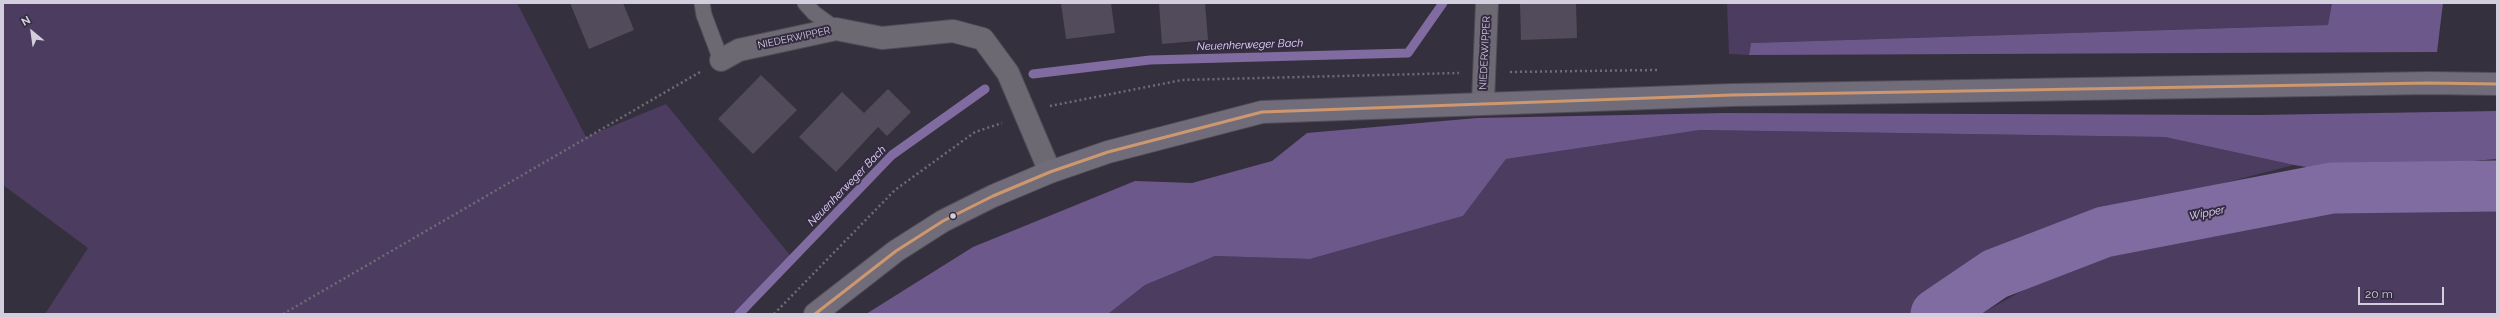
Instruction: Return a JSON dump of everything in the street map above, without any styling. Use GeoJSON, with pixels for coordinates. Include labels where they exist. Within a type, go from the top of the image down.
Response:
{"type":"FeatureCollection","features":[{"type":"Feature","properties":{"kind":"main road"},"geometry":{"type":"LineString","coordinates":[[815,314],[896,251],[943,221],[993,196],[1050,172],[1108,152],[1262,112],[1482,102],[1921,91],[2428,83],[2497,84]]}},
{"type":"Feature","properties":{"kind":"street","name":"NIEDERWIPPER"},"geometry":{"type":"LineString","coordinates":[[1482,102],[1487,3]]}},
{"type":"Feature","properties":{"kind":"street","name":"NIEDERWIPPER"},"geometry":{"type":"LineString","coordinates":[[721,60],[739,50],[836,29],[882,38],[953,32],[983,40],[1008,73],[1050,172]]}},
{"type":"Feature","properties":{"kind":"lane"},"geometry":{"type":"LineString","coordinates":[[702,3],[704,15],[721,60]]}},
{"type":"Feature","properties":{"kind":"lane"},"geometry":{"type":"LineString","coordinates":[[805,3],[814,13],[836,29]]}},
{"type":"Feature","properties":{"kind":"path"},"geometry":{"type":"LineString","coordinates":[[283,314],[721,60]]}},
{"type":"Feature","properties":{"kind":"shaded area"},"geometry":{"type":"Polygon","coordinates":[[[3,3],[517,3],[586,137],[666,104],[794,260],[743,314],[45,314],[88,248],[3,185],[3,3]]]}},
{"type":"Feature","properties":{"kind":"shaded area"},"geometry":{"type":"Polygon","coordinates":[[[1727,3],[2332,3],[2328,25],[1751,43],[1749,55],[1729,54],[1727,3]]]}},
{"type":"Feature","properties":{"kind":"shaded area"},"geometry":{"type":"Polygon","coordinates":[[[2332,3],[2443,3],[2437,52],[1749,55],[1751,43],[2328,25],[2332,3]]]}},
{"type":"Feature","properties":{"kind":"shaded area"},"geometry":{"type":"Polygon","coordinates":[[[2497,111],[2497,159],[2338,172],[2294,165],[2165,137],[1700,130],[1506,159],[1463,216],[1310,259],[1215,256],[1145,285],[1108,314],[866,314],[973,247],[1135,181],[1192,183],[1272,161],[1307,133],[1477,118],[1725,113],[2258,115],[2497,111]]]}},
{"type":"Feature","properties":{"kind":"shaded area"},"geometry":{"type":"Polygon","coordinates":[[[1700,130],[2165,137],[2294,165],[2099,215],[1975,272],[1911,314],[1108,314],[1145,285],[1215,256],[1310,259],[1463,216],[1506,159],[1700,130]]]}},
{"type":"Feature","properties":{"kind":"shaded area"},"geometry":{"type":"Polygon","coordinates":[[[2497,211],[2497,314],[1981,314],[2034,284],[2129,243],[2335,212],[2497,211]]]}},
{"type":"Feature","properties":{"kind":"building"},"geometry":{"type":"Polygon","coordinates":[[[570,3],[623,3],[634,30],[589,49],[570,3]]]}},
{"type":"Feature","properties":{"kind":"building"},"geometry":{"type":"Polygon","coordinates":[[[1061,3],[1111,3],[1115,33],[1066,39],[1061,3]]]}},
{"type":"Feature","properties":{"kind":"building"},"geometry":{"type":"Polygon","coordinates":[[[1159,3],[1205,3],[1208,40],[1162,44],[1159,3]]]}},
{"type":"Feature","properties":{"kind":"building"},"geometry":{"type":"Polygon","coordinates":[[[1520,3],[1576,3],[1577,38],[1521,40],[1520,3]]]}},
{"type":"Feature","properties":{"kind":"building"},"geometry":{"type":"Polygon","coordinates":[[[761,75],[797,110],[753,154],[718,119],[761,75]]]}},
{"type":"Feature","properties":{"kind":"building"},"geometry":{"type":"Polygon","coordinates":[[[888,89],[911,112],[887,136],[878,127],[836,172],[799,137],[842,92],[864,113],[888,89]]]}},
{"type":"Feature","properties":{"kind":"waterway","name":"Neuenherweger Bach"},"geometry":{"type":"LineString","coordinates":[[1033,74],[1150,60],[1408,53],[1443,3]]}},
{"type":"Feature","properties":{"kind":"waterway","name":"Neuenherweger Bach"},"geometry":{"type":"LineString","coordinates":[[739,314],[892,155],[985,89]]}},
{"type":"Feature","properties":{"kind":"waterway","name":"Wipper"},"geometry":{"type":"LineString","coordinates":[[1936,314],[1995,274],[2104,232],[2332,188],[2497,186]]}},
{"type":"Feature","properties":{"kind":"transit line"},"geometry":{"type":"LineString","coordinates":[[815,314],[896,251],[943,221],[993,196],[1050,172],[1108,152],[1262,112],[1732,95],[2429,83],[2497,84]]}}]}
